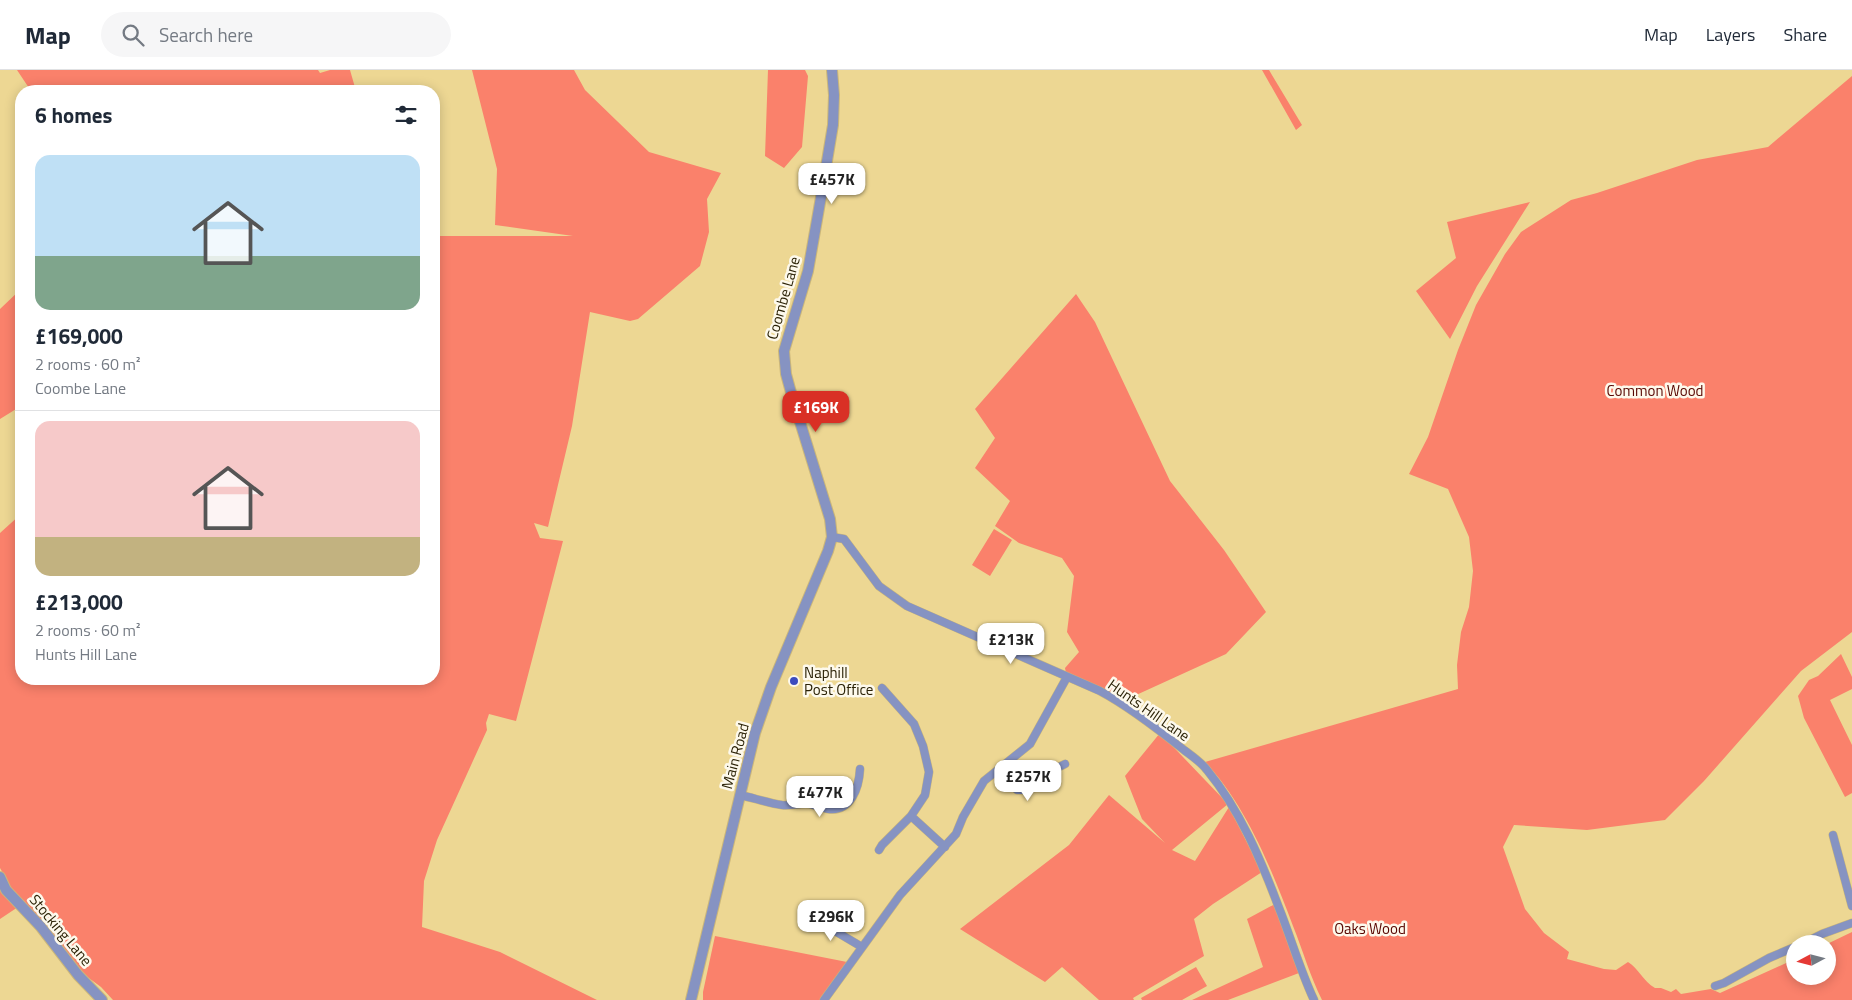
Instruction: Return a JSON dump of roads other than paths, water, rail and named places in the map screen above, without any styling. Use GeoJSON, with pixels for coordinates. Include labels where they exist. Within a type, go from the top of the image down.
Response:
{"type":"FeatureCollection","features":[{"type":"Feature","properties":{"kind":"street","name":"Coombe Lane"},"geometry":{"type":"LineString","coordinates":[[832,70],[834,96],[833,124],[820,206],[808,271],[784,351],[786,374],[830,518],[832,533]]}},
{"type":"Feature","properties":{"kind":"street","name":"Hunts Hill Lane"},"geometry":{"type":"LineString","coordinates":[[832,533],[844,539],[879,586],[908,606],[1119,701],[1206,768],[1239,817],[1257,854],[1279,906],[1314,1000]]}},
{"type":"Feature","properties":{"kind":"street","name":"Main Road"},"geometry":{"type":"LineString","coordinates":[[691,1000],[755,733],[768,696],[828,551],[832,533]]}},
{"type":"Feature","properties":{"kind":"street"},"geometry":{"type":"LineString","coordinates":[[824,1000],[900,895],[956,834],[963,817],[984,781],[1030,744],[1067,677]]}},
{"type":"Feature","properties":{"kind":"street"},"geometry":{"type":"LineString","coordinates":[[879,850],[910,816],[925,794],[929,772],[923,746],[914,724],[882,688]]}},
{"type":"Feature","properties":{"kind":"street"},"geometry":{"type":"LineString","coordinates":[[999,768],[1017,790],[1028,790],[1054,772],[1059,766],[1065,764]]}},
{"type":"Feature","properties":{"kind":"street"},"geometry":{"type":"LineString","coordinates":[[740,795],[784,805],[811,804],[828,809],[839,809],[848,804],[853,797],[859,781],[860,769]]}},
{"type":"Feature","properties":{"kind":"street"},"geometry":{"type":"LineString","coordinates":[[851,778],[859,781]]}},
{"type":"Feature","properties":{"kind":"street"},"geometry":{"type":"LineString","coordinates":[[910,816],[945,848]]}},
{"type":"Feature","properties":{"kind":"street"},"geometry":{"type":"LineString","coordinates":[[1832,835],[1852,906]]}},
{"type":"Feature","properties":{"kind":"street","name":"Stocking Lane"},"geometry":{"type":"LineString","coordinates":[[0,877],[6,890],[41,927],[78,975],[102,1000]]}},
{"type":"Feature","properties":{"kind":"street"},"geometry":{"type":"LineString","coordinates":[[813,918],[862,947]]}},
{"type":"Feature","properties":{"kind":"street"},"geometry":{"type":"LineString","coordinates":[[1820,935],[1852,923]]}},
{"type":"Feature","properties":{"kind":"street"},"geometry":{"type":"LineString","coordinates":[[1715,986],[1786,951]]}},
{"type":"Feature","properties":{"kind":"place","name":"Naphill Post Office"},"geometry":{"type":"Point","coordinates":[794,681]}},
{"type":"Feature","properties":{"kind":"park label","name":"Common Wood"},"geometry":{"type":"Point","coordinates":[1655,390]}},
{"type":"Feature","properties":{"kind":"park label","name":"Oaks Wood"},"geometry":{"type":"Point","coordinates":[1370,928]}}]}
